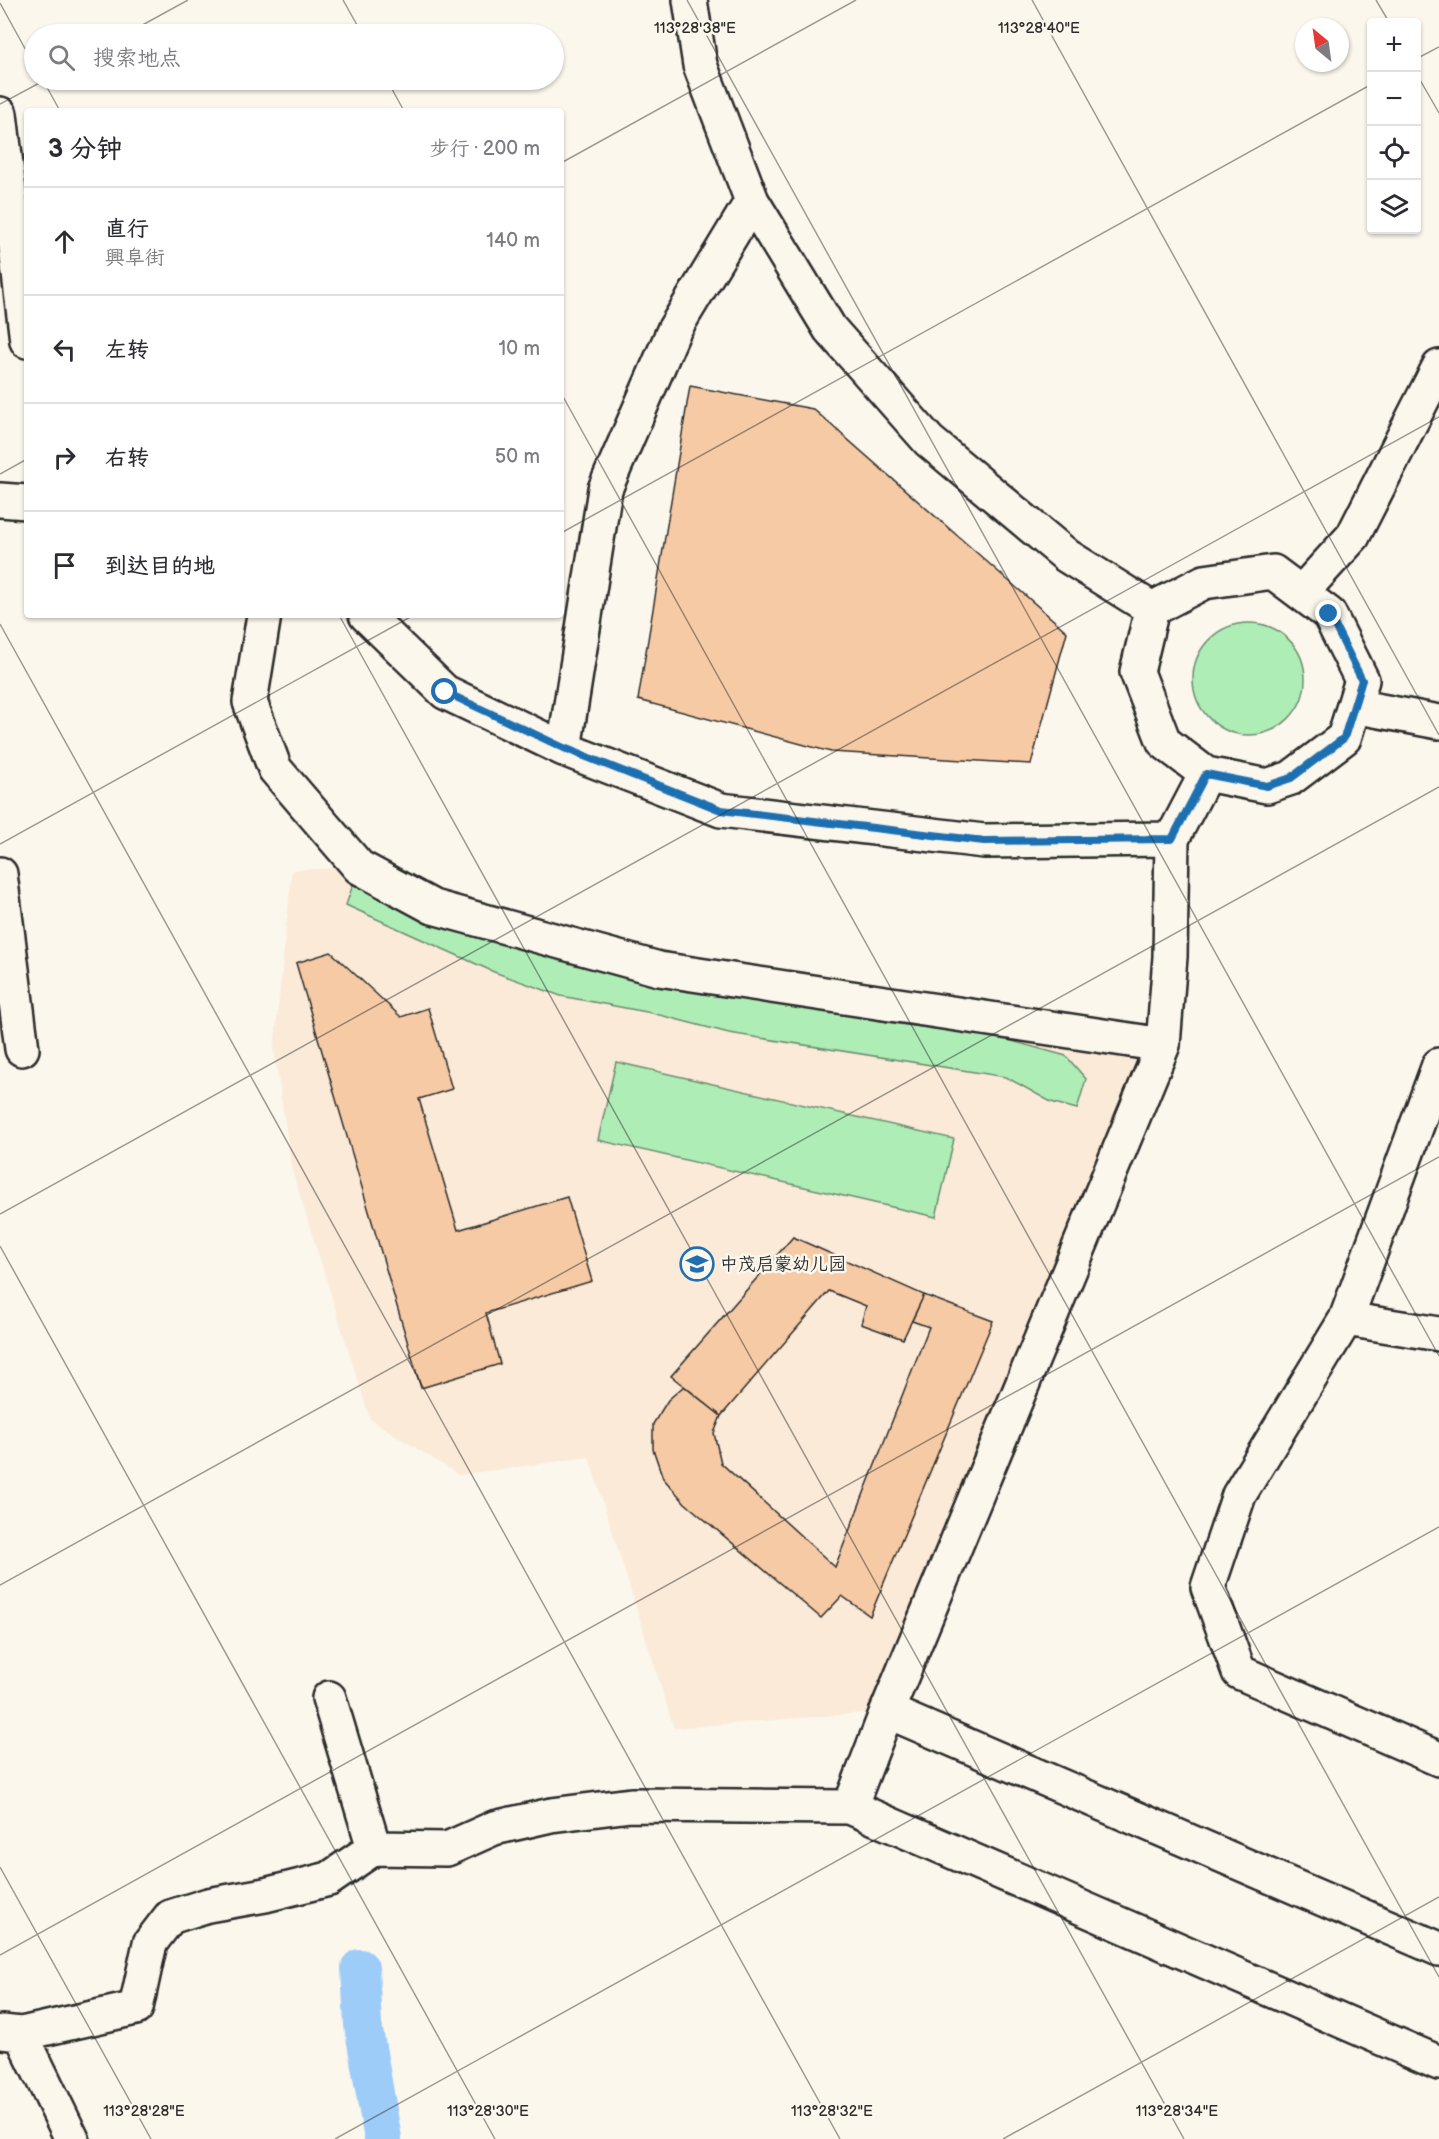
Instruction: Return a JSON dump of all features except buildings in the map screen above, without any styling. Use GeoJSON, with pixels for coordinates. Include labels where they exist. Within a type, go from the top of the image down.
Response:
{"type":"FeatureCollection","features":[{"type":"Feature","properties":{"kind":"street"},"geometry":{"type":"LineString","coordinates":[[690,0],[700,65],[752,201],[830,329],[929,441],[1067,556],[1152,609]]}},
{"type":"Feature","properties":{"kind":"street"},"geometry":{"type":"LineString","coordinates":[[0,114],[24,315]]}},
{"type":"Feature","properties":{"kind":"street"},"geometry":{"type":"LineString","coordinates":[[564,748],[605,489],[674,330],[752,201]]}},
{"type":"Feature","properties":{"kind":"street"},"geometry":{"type":"LineString","coordinates":[[1301,593],[1353,536],[1439,367]]}},
{"type":"Feature","properties":{"kind":"street"},"geometry":{"type":"LineString","coordinates":[[0,500],[24,502]]}},
{"type":"Feature","properties":{"kind":"street"},"geometry":{"type":"LineString","coordinates":[[1273,572],[1329,614],[1362,680],[1344,738],[1291,778],[1267,786],[1206,774],[1164,742],[1137,672],[1152,609],[1204,582],[1273,572]]}},
{"type":"Feature","properties":{"kind":"street"},"geometry":{"type":"LineString","coordinates":[[264,618],[250,702],[275,769],[359,867],[432,907],[659,969],[1163,1046]]}},
{"type":"Feature","properties":{"kind":"street"},"geometry":{"type":"LineString","coordinates":[[369,618],[445,692],[564,748],[721,810],[984,841],[1172,839]]}},
{"type":"Feature","properties":{"kind":"street"},"geometry":{"type":"LineString","coordinates":[[1354,706],[1439,722]]}},
{"type":"Feature","properties":{"kind":"street"},"geometry":{"type":"LineString","coordinates":[[849,1807],[1163,1046],[1170,957],[1172,839],[1206,774]]}},
{"type":"Feature","properties":{"kind":"street"},"geometry":{"type":"LineString","coordinates":[[0,874],[22,1049]]}},
{"type":"Feature","properties":{"kind":"street"},"geometry":{"type":"LineString","coordinates":[[1439,1065],[1346,1319],[1239,1495],[1208,1587],[1239,1672],[1439,1759]]}},
{"type":"Feature","properties":{"kind":"street"},"geometry":{"type":"LineString","coordinates":[[1346,1319],[1439,1334]]}},
{"type":"Feature","properties":{"kind":"street"},"geometry":{"type":"LineString","coordinates":[[329,1698],[374,1848]]}},
{"type":"Feature","properties":{"kind":"street"},"geometry":{"type":"LineString","coordinates":[[887,1711],[1439,1949]]}},
{"type":"Feature","properties":{"kind":"street"},"geometry":{"type":"LineString","coordinates":[[72,2139],[11,2033],[136,2008],[150,1943],[170,1917],[208,1905],[265,1895],[329,1879],[374,1848],[447,1849],[494,1828],[551,1815],[631,1805],[849,1807],[1439,2063]]}},
{"type":"Feature","properties":{"kind":"shaded area","name":"中茂启蒙幼儿园"},"geometry":{"type":"Polygon","coordinates":[[[359,867],[659,969],[1163,1045],[887,1711],[674,1728],[589,1457],[459,1475],[370,1419],[292,1170],[274,1050],[292,870],[359,867]]]}},
{"type":"Feature","properties":{"kind":"green space"},"geometry":{"type":"Polygon","coordinates":[[[1249,623],[1270,627],[1289,639],[1301,658],[1305,679],[1301,700],[1289,719],[1270,731],[1249,735],[1228,731],[1209,719],[1197,700],[1193,679],[1197,658],[1209,639],[1228,627],[1249,623]]]}},
{"type":"Feature","properties":{"kind":"green space"},"geometry":{"type":"Polygon","coordinates":[[[359,867],[782,1003],[899,1024],[994,1036],[1066,1056],[1086,1079],[1077,1109],[1051,1102],[1006,1077],[729,1033],[652,1013],[561,996],[494,972],[346,905],[359,867]]]}},
{"type":"Feature","properties":{"kind":"green space"},"geometry":{"type":"Polygon","coordinates":[[[616,1062],[954,1139],[936,1217],[598,1140],[616,1062]]]}},
{"type":"Feature","properties":{"kind":"waterway"},"geometry":{"type":"LineString","coordinates":[[360,1968],[363,2025],[383,2139]]}},
{"type":"Feature","properties":{"kind":"place","name":"中茂启蒙幼儿园"},"geometry":{"type":"Point","coordinates":[697,1264]}},
{"type":"Feature","properties":{"kind":"route"},"geometry":{"type":"LineString","coordinates":[[445,692],[564,748],[721,810],[984,841],[1172,839],[1206,774],[1267,786],[1291,778],[1344,738],[1362,680],[1329,614]]}}]}
